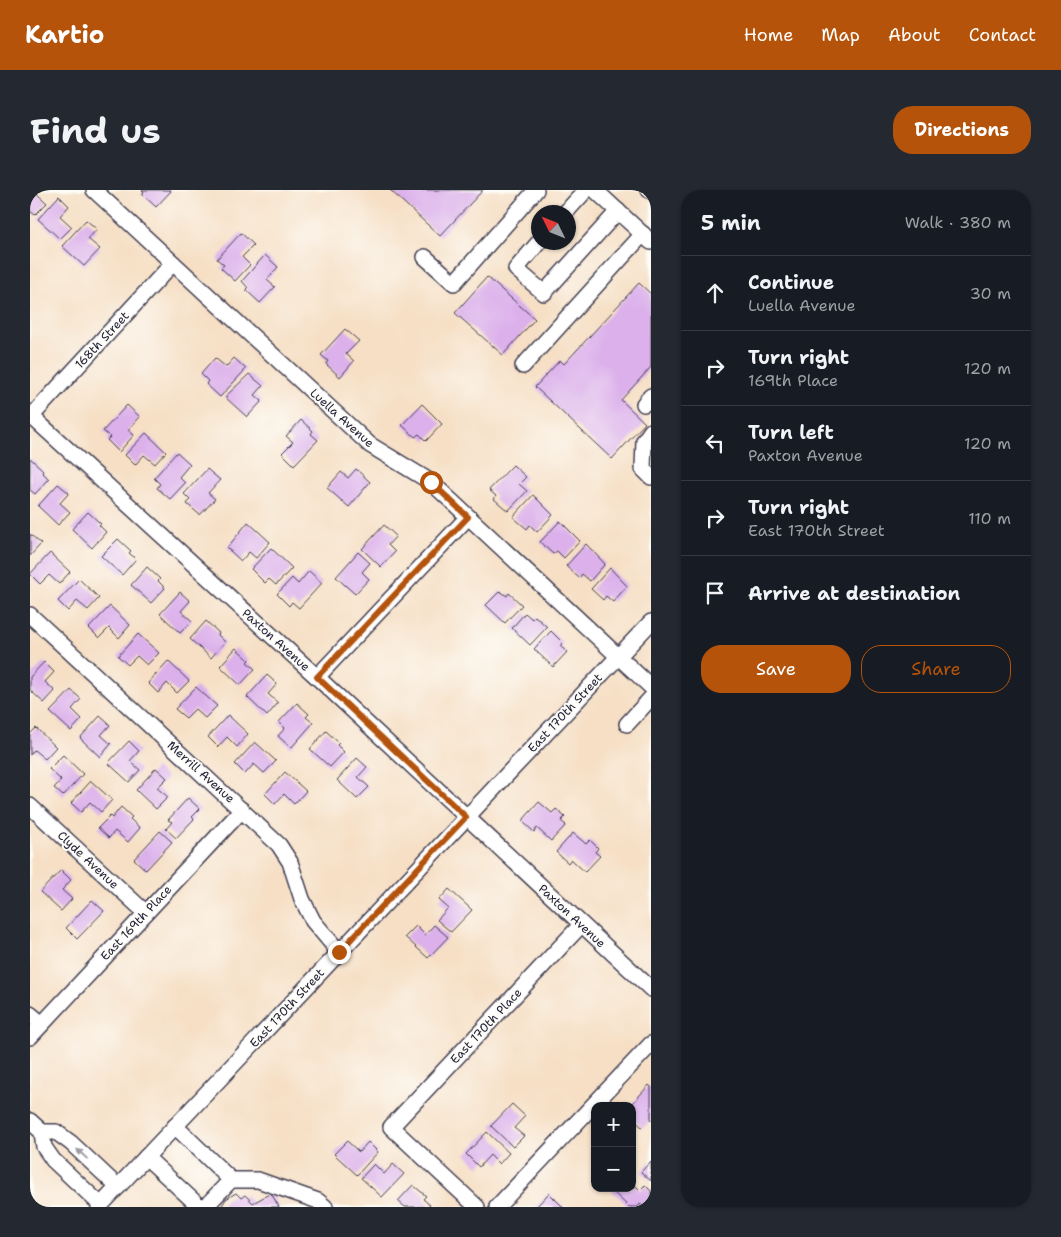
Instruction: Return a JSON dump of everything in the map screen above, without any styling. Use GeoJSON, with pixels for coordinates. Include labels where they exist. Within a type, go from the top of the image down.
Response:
{"type":"FeatureCollection","features":[{"type":"Feature","properties":{"kind":"street","name":"Luella Avenue"},"geometry":{"type":"LineString","coordinates":[[94,190],[370,445],[431,482],[651,687]]}},
{"type":"Feature","properties":{"kind":"street"},"geometry":{"type":"LineString","coordinates":[[425,257],[454,283],[536,190]]}},
{"type":"Feature","properties":{"kind":"street"},"geometry":{"type":"LineString","coordinates":[[572,205],[586,190]]}},
{"type":"Feature","properties":{"kind":"street"},"geometry":{"type":"LineString","coordinates":[[523,366],[647,238],[595,190]]}},
{"type":"Feature","properties":{"kind":"street"},"geometry":{"type":"LineString","coordinates":[[533,250],[516,268],[544,293],[618,211]]}},
{"type":"Feature","properties":{"kind":"street","name":"168th Street"},"geometry":{"type":"LineString","coordinates":[[30,417],[173,263]]}},
{"type":"Feature","properties":{"kind":"street","name":"Paxton Avenue"},"geometry":{"type":"LineString","coordinates":[[30,417],[317,677],[651,989]]}},
{"type":"Feature","properties":{"kind":"street"},"geometry":{"type":"LineString","coordinates":[[651,432],[644,441],[643,469],[651,477]]}},
{"type":"Feature","properties":{"kind":"street"},"geometry":{"type":"LineString","coordinates":[[317,677],[468,517]]}},
{"type":"Feature","properties":{"kind":"street","name":"Merrill Avenue"},"geometry":{"type":"LineString","coordinates":[[30,615],[279,845],[290,862],[302,899],[313,921],[339,952]]}},
{"type":"Feature","properties":{"kind":"street","name":"East 170th Street"},"geometry":{"type":"LineString","coordinates":[[100,1206],[651,622]]}},
{"type":"Feature","properties":{"kind":"street"},"geometry":{"type":"LineString","coordinates":[[627,724],[651,698]]}},
{"type":"Feature","properties":{"kind":"street","name":"Clyde Avenue"},"geometry":{"type":"LineString","coordinates":[[30,806],[146,913]]}},
{"type":"Feature","properties":{"kind":"street","name":"East 169th Place"},"geometry":{"type":"LineString","coordinates":[[30,1037],[242,810]]}},
{"type":"Feature","properties":{"kind":"street","name":"East 170th Place"},"geometry":{"type":"LineString","coordinates":[[477,1207],[390,1127],[581,925]]}},
{"type":"Feature","properties":{"kind":"street"},"geometry":{"type":"LineString","coordinates":[[30,1014],[42,1024]]}},
{"type":"Feature","properties":{"kind":"street"},"geometry":{"type":"LineString","coordinates":[[497,1207],[651,1044]]}},
{"type":"Feature","properties":{"kind":"street"},"geometry":{"type":"LineString","coordinates":[[30,1121],[42,1132],[44,1147],[53,1160],[100,1206]]}},
{"type":"Feature","properties":{"kind":"street"},"geometry":{"type":"LineString","coordinates":[[175,1126],[231,1180],[258,1180],[318,1201],[325,1207]]}},
{"type":"Feature","properties":{"kind":"street"},"geometry":{"type":"LineString","coordinates":[[42,1132],[56,1132],[71,1143],[118,1187]]}},
{"type":"Feature","properties":{"kind":"street"},"geometry":{"type":"LineString","coordinates":[[146,1157],[200,1207]]}},
{"type":"Feature","properties":{"kind":"street"},"geometry":{"type":"LineString","coordinates":[[206,1207],[231,1180]]}},
{"type":"Feature","properties":{"kind":"building"},"geometry":{"type":"Polygon","coordinates":[[[30,190],[37,190],[35,192],[47,203],[35,215],[30,211],[30,190]]]}},
{"type":"Feature","properties":{"kind":"building"},"geometry":{"type":"Polygon","coordinates":[[[142,190],[171,191],[156,207],[142,194],[144,192],[142,190]]]}},
{"type":"Feature","properties":{"kind":"building"},"geometry":{"type":"Polygon","coordinates":[[[390,190],[483,190],[440,236],[390,190]]]}},
{"type":"Feature","properties":{"kind":"building"},"geometry":{"type":"Polygon","coordinates":[[[59,196],[69,206],[60,216],[72,227],[60,239],[38,219],[59,196]]]}},
{"type":"Feature","properties":{"kind":"building"},"geometry":{"type":"Polygon","coordinates":[[[86,220],[97,229],[88,239],[100,249],[84,266],[62,246],[86,220]]]}},
{"type":"Feature","properties":{"kind":"building"},"geometry":{"type":"Polygon","coordinates":[[[241,233],[254,245],[242,257],[250,265],[235,281],[221,268],[224,265],[217,259],[241,233]]]}},
{"type":"Feature","properties":{"kind":"building"},"geometry":{"type":"Polygon","coordinates":[[[265,255],[278,267],[267,280],[275,287],[260,303],[246,290],[248,288],[242,281],[265,255]]]}},
{"type":"Feature","properties":{"kind":"building"},"geometry":{"type":"Polygon","coordinates":[[[487,277],[535,319],[503,355],[455,313],[487,277]]]}},
{"type":"Feature","properties":{"kind":"building"},"geometry":{"type":"Polygon","coordinates":[[[639,283],[651,294],[651,367],[621,400],[645,423],[612,459],[535,387],[560,360],[564,364],[639,283]]]}},
{"type":"Feature","properties":{"kind":"building"},"geometry":{"type":"Polygon","coordinates":[[[345,329],[359,341],[346,354],[354,361],[340,377],[326,364],[328,361],[321,355],[345,329]]]}},
{"type":"Feature","properties":{"kind":"building"},"geometry":{"type":"Polygon","coordinates":[[[215,358],[226,367],[234,358],[246,369],[220,397],[206,384],[208,381],[201,374],[215,358]]]}},
{"type":"Feature","properties":{"kind":"building"},"geometry":{"type":"Polygon","coordinates":[[[249,374],[263,386],[255,395],[262,401],[247,417],[225,397],[249,374]]]}},
{"type":"Feature","properties":{"kind":"building"},"geometry":{"type":"Polygon","coordinates":[[[422,404],[442,424],[426,441],[419,434],[415,437],[402,425],[422,404]]]}},
{"type":"Feature","properties":{"kind":"building"},"geometry":{"type":"Polygon","coordinates":[[[127,405],[140,417],[128,430],[134,435],[119,452],[107,440],[110,437],[103,431],[127,405]]]}},
{"type":"Feature","properties":{"kind":"building"},"geometry":{"type":"Polygon","coordinates":[[[301,420],[313,431],[311,434],[318,440],[294,465],[282,453],[293,442],[286,436],[301,420]]]}},
{"type":"Feature","properties":{"kind":"building"},"geometry":{"type":"Polygon","coordinates":[[[146,433],[166,452],[155,464],[144,455],[135,465],[125,455],[146,433]]]}},
{"type":"Feature","properties":{"kind":"building"},"geometry":{"type":"Polygon","coordinates":[[[177,452],[190,464],[179,477],[185,483],[170,499],[157,488],[160,484],[154,478],[177,452]]]}},
{"type":"Feature","properties":{"kind":"building"},"geometry":{"type":"Polygon","coordinates":[[[30,458],[43,470],[42,472],[49,479],[35,494],[30,490],[30,458]]]}},
{"type":"Feature","properties":{"kind":"building"},"geometry":{"type":"Polygon","coordinates":[[[513,465],[526,477],[519,484],[527,491],[508,511],[494,499],[496,496],[489,490],[513,465]]]}},
{"type":"Feature","properties":{"kind":"building"},"geometry":{"type":"Polygon","coordinates":[[[207,469],[220,480],[208,493],[215,499],[200,515],[187,504],[190,500],[184,494],[207,469]]]}},
{"type":"Feature","properties":{"kind":"building"},"geometry":{"type":"Polygon","coordinates":[[[356,469],[370,482],[349,507],[327,488],[341,472],[348,478],[356,469]]]}},
{"type":"Feature","properties":{"kind":"building"},"geometry":{"type":"Polygon","coordinates":[[[58,484],[69,493],[60,503],[70,512],[58,525],[38,506],[58,484]]]}},
{"type":"Feature","properties":{"kind":"building"},"geometry":{"type":"Polygon","coordinates":[[[533,495],[553,515],[537,532],[530,525],[527,529],[513,517],[533,495]]]}},
{"type":"Feature","properties":{"kind":"building"},"geometry":{"type":"Polygon","coordinates":[[[88,512],[101,524],[99,525],[106,532],[92,548],[72,529],[88,512]]]}},
{"type":"Feature","properties":{"kind":"building"},"geometry":{"type":"Polygon","coordinates":[[[560,521],[580,541],[564,558],[557,551],[553,554],[540,542],[560,521]]]}},
{"type":"Feature","properties":{"kind":"building"},"geometry":{"type":"Polygon","coordinates":[[[248,522],[270,542],[256,558],[249,552],[241,561],[227,548],[248,522]]]}},
{"type":"Feature","properties":{"kind":"building"},"geometry":{"type":"Polygon","coordinates":[[[384,525],[396,536],[388,545],[395,552],[381,567],[362,549],[384,525]]]}},
{"type":"Feature","properties":{"kind":"building"},"geometry":{"type":"Polygon","coordinates":[[[30,534],[41,544],[30,556],[30,534]]]}},
{"type":"Feature","properties":{"kind":"building"},"geometry":{"type":"Polygon","coordinates":[[[118,539],[131,551],[129,553],[136,559],[122,575],[101,556],[118,539]]]}},
{"type":"Feature","properties":{"kind":"building"},"geometry":{"type":"Polygon","coordinates":[[[586,544],[605,564],[590,581],[582,574],[579,578],[566,566],[586,544]]]}},
{"type":"Feature","properties":{"kind":"building"},"geometry":{"type":"Polygon","coordinates":[[[271,548],[292,568],[276,585],[269,579],[265,583],[251,569],[271,548]]]}},
{"type":"Feature","properties":{"kind":"building"},"geometry":{"type":"Polygon","coordinates":[[[358,552],[370,563],[362,572],[369,579],[355,594],[336,577],[358,552]]]}},
{"type":"Feature","properties":{"kind":"building"},"geometry":{"type":"Polygon","coordinates":[[[50,553],[70,572],[59,584],[49,575],[40,584],[30,574],[50,553]]]}},
{"type":"Feature","properties":{"kind":"building"},"geometry":{"type":"Polygon","coordinates":[[[147,567],[160,579],[158,581],[165,588],[151,603],[131,585],[147,567]]]}},
{"type":"Feature","properties":{"kind":"building"},"geometry":{"type":"Polygon","coordinates":[[[610,568],[627,586],[613,602],[606,596],[603,600],[591,589],[610,568]]]}},
{"type":"Feature","properties":{"kind":"building"},"geometry":{"type":"Polygon","coordinates":[[[309,571],[322,583],[299,608],[292,602],[289,606],[277,594],[292,578],[298,584],[309,571]]]}},
{"type":"Feature","properties":{"kind":"building"},"geometry":{"type":"Polygon","coordinates":[[[79,579],[99,598],[88,610],[77,601],[68,611],[58,601],[79,579]]]}},
{"type":"Feature","properties":{"kind":"building"},"geometry":{"type":"Polygon","coordinates":[[[500,591],[507,596],[509,593],[522,605],[505,623],[486,605],[500,591]]]}},
{"type":"Feature","properties":{"kind":"building"},"geometry":{"type":"Polygon","coordinates":[[[180,592],[190,601],[181,611],[192,621],[180,633],[160,614],[180,592]]]}},
{"type":"Feature","properties":{"kind":"building"},"geometry":{"type":"Polygon","coordinates":[[[110,606],[130,625],[119,638],[109,628],[99,638],[89,628],[110,606]]]}},
{"type":"Feature","properties":{"kind":"building"},"geometry":{"type":"Polygon","coordinates":[[[525,613],[532,619],[535,616],[547,627],[530,645],[512,628],[525,613]]]}},
{"type":"Feature","properties":{"kind":"building"},"geometry":{"type":"Polygon","coordinates":[[[206,621],[219,633],[218,635],[225,642],[211,658],[190,639],[206,621]]]}},
{"type":"Feature","properties":{"kind":"building"},"geometry":{"type":"Polygon","coordinates":[[[551,631],[563,643],[560,646],[567,652],[553,667],[534,649],[551,631]]]}},
{"type":"Feature","properties":{"kind":"building"},"geometry":{"type":"Polygon","coordinates":[[[138,634],[159,653],[147,665],[137,656],[128,665],[118,656],[138,634]]]}},
{"type":"Feature","properties":{"kind":"building"},"geometry":{"type":"Polygon","coordinates":[[[236,648],[249,660],[247,662],[255,669],[240,685],[220,666],[236,648]]]}},
{"type":"Feature","properties":{"kind":"building"},"geometry":{"type":"Polygon","coordinates":[[[168,661],[189,681],[177,693],[167,683],[158,693],[148,683],[168,661]]]}},
{"type":"Feature","properties":{"kind":"building"},"geometry":{"type":"Polygon","coordinates":[[[44,662],[54,672],[45,682],[55,691],[44,703],[30,690],[30,677],[44,662]]]}},
{"type":"Feature","properties":{"kind":"building"},"geometry":{"type":"Polygon","coordinates":[[[267,675],[277,684],[268,694],[278,703],[267,716],[247,697],[267,675]]]}},
{"type":"Feature","properties":{"kind":"building"},"geometry":{"type":"Polygon","coordinates":[[[196,687],[217,706],[205,718],[195,709],[186,718],[175,709],[196,687]]]}},
{"type":"Feature","properties":{"kind":"building"},"geometry":{"type":"Polygon","coordinates":[[[71,690],[81,699],[72,709],[82,719],[71,731],[50,712],[71,690]]]}},
{"type":"Feature","properties":{"kind":"building"},"geometry":{"type":"Polygon","coordinates":[[[297,703],[309,714],[306,717],[313,723],[291,748],[278,736],[285,728],[279,722],[297,703]]]}},
{"type":"Feature","properties":{"kind":"building"},"geometry":{"type":"Polygon","coordinates":[[[228,715],[248,734],[237,747],[227,737],[218,747],[208,737],[228,715]]]}},
{"type":"Feature","properties":{"kind":"building"},"geometry":{"type":"Polygon","coordinates":[[[100,716],[110,725],[101,735],[111,744],[100,757],[80,738],[100,716]]]}},
{"type":"Feature","properties":{"kind":"building"},"geometry":{"type":"Polygon","coordinates":[[[36,728],[56,747],[45,759],[34,750],[30,755],[30,734],[36,728]]]}},
{"type":"Feature","properties":{"kind":"building"},"geometry":{"type":"Polygon","coordinates":[[[326,731],[339,743],[337,745],[344,752],[330,767],[310,749],[326,731]]]}},
{"type":"Feature","properties":{"kind":"building"},"geometry":{"type":"Polygon","coordinates":[[[129,741],[139,751],[130,761],[140,770],[129,782],[108,763],[129,741]]]}},
{"type":"Feature","properties":{"kind":"building"},"geometry":{"type":"Polygon","coordinates":[[[255,742],[276,761],[264,773],[254,764],[245,774],[235,764],[255,742]]]}},
{"type":"Feature","properties":{"kind":"building"},"geometry":{"type":"Polygon","coordinates":[[[63,755],[83,774],[63,796],[54,788],[61,780],[49,769],[63,755]]]}},
{"type":"Feature","properties":{"kind":"building"},"geometry":{"type":"Polygon","coordinates":[[[357,758],[367,767],[358,777],[369,787],[357,799],[337,780],[357,758]]]}},
{"type":"Feature","properties":{"kind":"building"},"geometry":{"type":"Polygon","coordinates":[[[156,768],[167,778],[157,788],[168,797],[156,809],[136,790],[156,768]]]}},
{"type":"Feature","properties":{"kind":"building"},"geometry":{"type":"Polygon","coordinates":[[[285,772],[306,791],[294,804],[284,794],[275,804],[265,794],[285,772]]]}},
{"type":"Feature","properties":{"kind":"building"},"geometry":{"type":"Polygon","coordinates":[[[91,781],[112,800],[101,812],[90,802],[81,812],[71,803],[91,781]]]}},
{"type":"Feature","properties":{"kind":"building"},"geometry":{"type":"Polygon","coordinates":[[[188,798],[200,809],[192,817],[194,819],[176,838],[166,829],[172,822],[168,820],[188,798]]]}},
{"type":"Feature","properties":{"kind":"building"},"geometry":{"type":"Polygon","coordinates":[[[539,802],[552,813],[556,809],[565,817],[561,821],[566,825],[551,841],[537,828],[534,832],[522,821],[539,802]]]}},
{"type":"Feature","properties":{"kind":"building"},"geometry":{"type":"Polygon","coordinates":[[[121,807],[140,828],[128,842],[115,831],[109,838],[98,828],[110,816],[112,818],[121,807]]]}},
{"type":"Feature","properties":{"kind":"building"},"geometry":{"type":"Polygon","coordinates":[[[160,831],[172,842],[146,870],[134,859],[160,831]]]}},
{"type":"Feature","properties":{"kind":"building"},"geometry":{"type":"Polygon","coordinates":[[[573,833],[586,844],[590,840],[598,848],[595,852],[600,856],[585,872],[571,859],[568,863],[556,852],[573,833]]]}},
{"type":"Feature","properties":{"kind":"building"},"geometry":{"type":"Polygon","coordinates":[[[61,870],[71,880],[62,890],[72,899],[61,911],[40,892],[61,870]]]}},
{"type":"Feature","properties":{"kind":"building"},"geometry":{"type":"Polygon","coordinates":[[[449,889],[472,910],[451,932],[437,920],[448,908],[439,900],[449,889]]]}},
{"type":"Feature","properties":{"kind":"building"},"geometry":{"type":"Polygon","coordinates":[[[92,900],[104,911],[77,939],[66,928],[92,900]]]}},
{"type":"Feature","properties":{"kind":"building"},"geometry":{"type":"Polygon","coordinates":[[[434,925],[448,937],[428,958],[405,937],[416,926],[425,935],[434,925]]]}},
{"type":"Feature","properties":{"kind":"building"},"geometry":{"type":"Polygon","coordinates":[[[649,1085],[651,1087],[651,1120],[643,1128],[636,1122],[636,1102],[634,1102],[649,1085]]]}},
{"type":"Feature","properties":{"kind":"building"},"geometry":{"type":"Polygon","coordinates":[[[512,1104],[525,1116],[514,1128],[524,1136],[513,1147],[491,1126],[512,1104]]]}},
{"type":"Feature","properties":{"kind":"building"},"geometry":{"type":"Polygon","coordinates":[[[487,1132],[509,1153],[499,1164],[490,1155],[479,1167],[466,1154],[487,1132]]]}},
{"type":"Feature","properties":{"kind":"building"},"geometry":{"type":"Polygon","coordinates":[[[347,1141],[359,1152],[368,1142],[378,1152],[357,1175],[334,1154],[347,1141]]]}},
{"type":"Feature","properties":{"kind":"building"},"geometry":{"type":"Polygon","coordinates":[[[651,1161],[651,1181],[641,1172],[651,1161]]]}},
{"type":"Feature","properties":{"kind":"building"},"geometry":{"type":"Polygon","coordinates":[[[374,1164],[384,1174],[393,1164],[404,1174],[382,1197],[361,1178],[374,1164]]]}},
{"type":"Feature","properties":{"kind":"building"},"geometry":{"type":"Polygon","coordinates":[[[413,1185],[426,1196],[423,1199],[430,1205],[429,1207],[405,1207],[398,1201],[413,1185]]]}},
{"type":"Feature","properties":{"kind":"building"},"geometry":{"type":"Polygon","coordinates":[[[645,1185],[651,1191],[651,1199],[644,1207],[640,1204],[638,1207],[629,1207],[613,1192],[636,1192],[636,1186],[640,1190],[645,1185]]]}},
{"type":"Feature","properties":{"kind":"building"},"geometry":{"type":"Polygon","coordinates":[[[236,1193],[241,1198],[245,1195],[253,1203],[271,1193],[279,1207],[221,1207],[226,1199],[236,1193]]]}},
{"type":"Feature","properties":{"kind":"building"},"geometry":{"type":"Polygon","coordinates":[[[549,1193],[563,1207],[536,1207],[549,1193]]]}},
{"type":"Feature","properties":{"kind":"route"},"geometry":{"type":"LineString","coordinates":[[339,952],[466,817],[317,677],[468,517],[431,482]]}}]}
